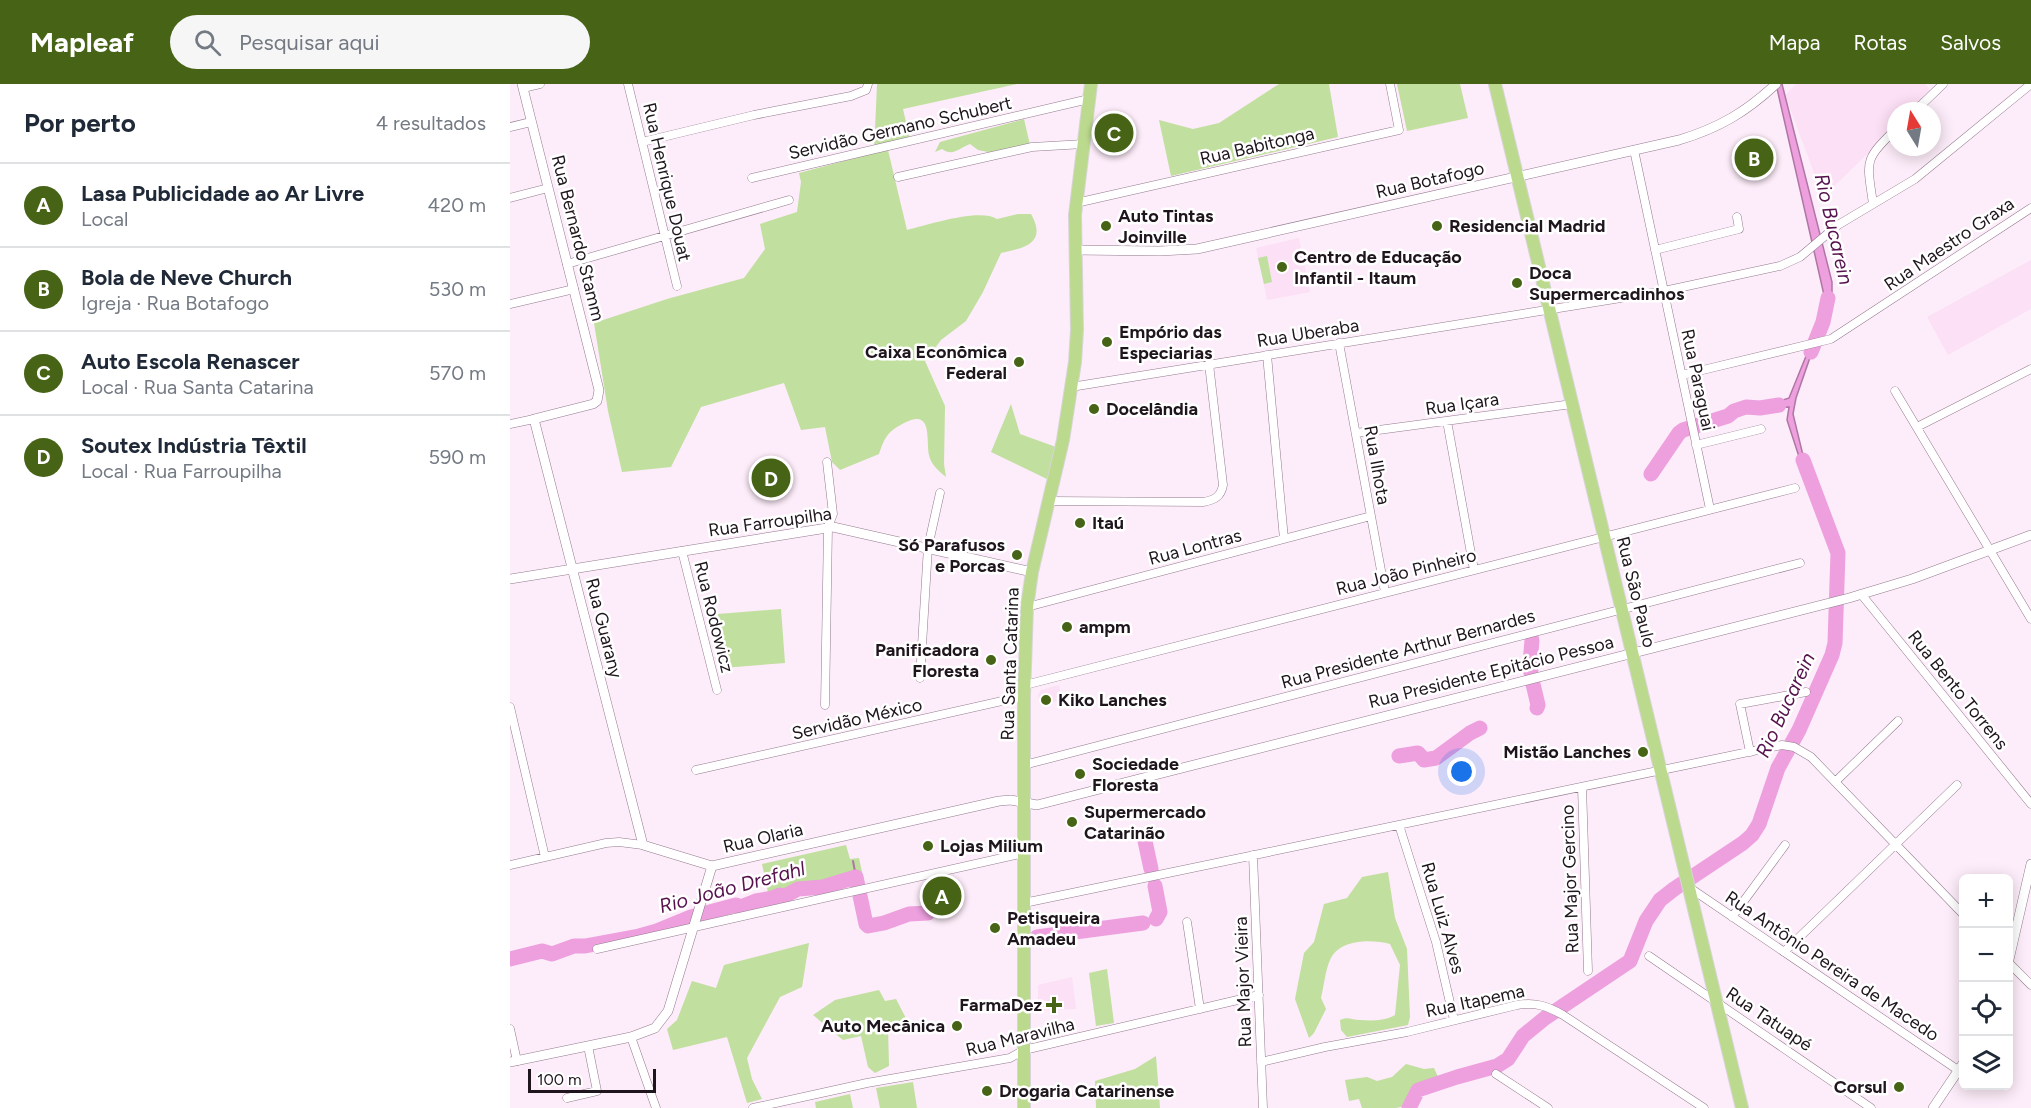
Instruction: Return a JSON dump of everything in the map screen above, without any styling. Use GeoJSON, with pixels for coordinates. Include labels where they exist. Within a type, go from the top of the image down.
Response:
{"type":"FeatureCollection","features":[{"type":"Feature","properties":{"kind":"main road","name":"Rua Santa Catarina"},"geometry":{"type":"LineString","coordinates":[[1024,1108],[1024,691],[1027,607],[1032,572],[1063,440],[1077,342],[1076,202],[1091,84]]}},
{"type":"Feature","properties":{"kind":"main road","name":"Rua São Paulo"},"geometry":{"type":"LineString","coordinates":[[1495,84],[1742,1108]]}},
{"type":"Feature","properties":{"kind":"street"},"geometry":{"type":"LineString","coordinates":[[522,86],[540,84]]}},
{"type":"Feature","properties":{"kind":"street","name":"Rua Henrique Douat"},"geometry":{"type":"LineString","coordinates":[[628,84],[676,286]]}},
{"type":"Feature","properties":{"kind":"street","name":"Rua Babitonga"},"geometry":{"type":"LineString","coordinates":[[1076,202],[1399,129],[1390,84]]}},
{"type":"Feature","properties":{"kind":"street"},"geometry":{"type":"LineString","coordinates":[[1924,102],[1943,84]]}},
{"type":"Feature","properties":{"kind":"street","name":"Rua Uberaba"},"geometry":{"type":"LineString","coordinates":[[1071,387],[1664,291],[1780,266],[1794,261],[1848,219],[1915,180],[2031,84]]}},
{"type":"Feature","properties":{"kind":"street","name":"Rua Bernardo Stamm"},"geometry":{"type":"LineString","coordinates":[[522,86],[599,390],[597,401],[592,404],[534,418]]}},
{"type":"Feature","properties":{"kind":"street"},"geometry":{"type":"LineString","coordinates":[[642,142],[739,118],[851,96],[867,87]]}},
{"type":"Feature","properties":{"kind":"street","name":"Rua Botafogo"},"geometry":{"type":"LineString","coordinates":[[1075,250],[1197,249],[1679,140],[1706,132],[1747,109],[1773,87]]}},
{"type":"Feature","properties":{"kind":"street","name":"Servidão Germano Schubert"},"geometry":{"type":"LineString","coordinates":[[752,178],[1089,99]]}},
{"type":"Feature","properties":{"kind":"street"},"geometry":{"type":"LineString","coordinates":[[510,127],[531,122]]}},
{"type":"Feature","properties":{"kind":"street"},"geometry":{"type":"LineString","coordinates":[[1873,204],[1868,171],[1869,160],[1887,138]]}},
{"type":"Feature","properties":{"kind":"street"},"geometry":{"type":"LineString","coordinates":[[898,177],[1032,147],[1084,144]]}},
{"type":"Feature","properties":{"kind":"street","name":"Rua Paraguai"},"geometry":{"type":"LineString","coordinates":[[1634,150],[1710,509]]}},
{"type":"Feature","properties":{"kind":"street"},"geometry":{"type":"LineString","coordinates":[[510,198],[548,188]]}},
{"type":"Feature","properties":{"kind":"street"},"geometry":{"type":"LineString","coordinates":[[567,264],[789,200]]}},
{"type":"Feature","properties":{"kind":"street","name":"Rua Maestro Graxa"},"geometry":{"type":"LineString","coordinates":[[1682,375],[1823,343],[1839,335],[2031,208]]}},
{"type":"Feature","properties":{"kind":"street"},"geometry":{"type":"LineString","coordinates":[[1655,250],[1739,229],[1737,217]]}},
{"type":"Feature","properties":{"kind":"street"},"geometry":{"type":"LineString","coordinates":[[510,304],[574,289]]}},
{"type":"Feature","properties":{"kind":"street","name":"Rua Ilhota"},"geometry":{"type":"LineString","coordinates":[[1339,343],[1385,592]]}},
{"type":"Feature","properties":{"kind":"street"},"geometry":{"type":"LineString","coordinates":[[1267,355],[1284,538]]}},
{"type":"Feature","properties":{"kind":"street"},"geometry":{"type":"LineString","coordinates":[[1049,501],[1203,502],[1216,499],[1223,485],[1209,364]]}},
{"type":"Feature","properties":{"kind":"street"},"geometry":{"type":"LineString","coordinates":[[1917,428],[2031,369]]}},
{"type":"Feature","properties":{"kind":"street"},"geometry":{"type":"LineString","coordinates":[[1895,391],[2031,619]]}},
{"type":"Feature","properties":{"kind":"street","name":"Rua Içara"},"geometry":{"type":"LineString","coordinates":[[1356,434],[1572,404]]}},
{"type":"Feature","properties":{"kind":"street"},"geometry":{"type":"LineString","coordinates":[[510,424],[534,418]]}},
{"type":"Feature","properties":{"kind":"street","name":"Rua Guarany"},"geometry":{"type":"LineString","coordinates":[[534,418],[643,845]]}},
{"type":"Feature","properties":{"kind":"street"},"geometry":{"type":"LineString","coordinates":[[1447,421],[1474,570]]}},
{"type":"Feature","properties":{"kind":"street"},"geometry":{"type":"LineString","coordinates":[[1696,445],[1761,429]]}},
{"type":"Feature","properties":{"kind":"street"},"geometry":{"type":"LineString","coordinates":[[825,705],[828,527],[833,514],[827,462]]}},
{"type":"Feature","properties":{"kind":"street","name":"Rua João Pinheiro"},"geometry":{"type":"LineString","coordinates":[[1024,691],[1385,592],[1795,488]]}},
{"type":"Feature","properties":{"kind":"street"},"geometry":{"type":"LineString","coordinates":[[920,678],[928,547],[940,493]]}},
{"type":"Feature","properties":{"kind":"street","name":"Rua Lontras"},"geometry":{"type":"LineString","coordinates":[[1027,607],[1371,516]]}},
{"type":"Feature","properties":{"kind":"street","name":"Rua Farroupilha"},"geometry":{"type":"LineString","coordinates":[[510,579],[828,527],[928,547],[1032,572]]}},
{"type":"Feature","properties":{"kind":"street","name":"Rua Presidente Epitácio Pessoa"},"geometry":{"type":"LineString","coordinates":[[1024,803],[1037,804],[1849,598],[1912,579],[2031,535]]}},
{"type":"Feature","properties":{"kind":"street","name":"Rua Rodowicz"},"geometry":{"type":"LineString","coordinates":[[682,550],[717,690]]}},
{"type":"Feature","properties":{"kind":"street","name":"Rua Presidente Arthur Bernardes"},"geometry":{"type":"LineString","coordinates":[[1024,765],[1800,563]]}},
{"type":"Feature","properties":{"kind":"street","name":"Rua Bento Torrens"},"geometry":{"type":"LineString","coordinates":[[1861,594],[2031,804]]}},
{"type":"Feature","properties":{"kind":"street","name":"Servidão México"},"geometry":{"type":"LineString","coordinates":[[696,770],[1024,691]]}},
{"type":"Feature","properties":{"kind":"street"},"geometry":{"type":"LineString","coordinates":[[1750,752],[1740,704],[1806,692]]}},
{"type":"Feature","properties":{"kind":"street"},"geometry":{"type":"LineString","coordinates":[[510,707],[545,857]]}},
{"type":"Feature","properties":{"kind":"street"},"geometry":{"type":"LineString","coordinates":[[1835,782],[1898,721]]}},
{"type":"Feature","properties":{"kind":"street"},"geometry":{"type":"LineString","coordinates":[[1024,903],[1660,770],[1791,746],[1811,758],[1959,910]]}},
{"type":"Feature","properties":{"kind":"street"},"geometry":{"type":"LineString","coordinates":[[1784,952],[1957,785]]}},
{"type":"Feature","properties":{"kind":"street","name":"Rua Major Gercino"},"geometry":{"type":"LineString","coordinates":[[1582,787],[1588,971]]}},
{"type":"Feature","properties":{"kind":"street","name":"Rua Olaria"},"geometry":{"type":"LineString","coordinates":[[510,865],[619,842],[643,845],[712,866],[999,801],[1011,800],[1024,803]]}},
{"type":"Feature","properties":{"kind":"street","name":"Rua Luiz Alves"},"geometry":{"type":"LineString","coordinates":[[1400,825],[1436,942],[1454,1020]]}},
{"type":"Feature","properties":{"kind":"street"},"geometry":{"type":"LineString","coordinates":[[1732,917],[1785,846]]}},
{"type":"Feature","properties":{"kind":"street"},"geometry":{"type":"LineString","coordinates":[[597,949],[696,918],[858,890],[1024,853]]}},
{"type":"Feature","properties":{"kind":"street","name":"Rua Major Vieira"},"geometry":{"type":"LineString","coordinates":[[1253,855],[1263,1108]]}},
{"type":"Feature","properties":{"kind":"street"},"geometry":{"type":"LineString","coordinates":[[2013,945],[2031,864]]}},
{"type":"Feature","properties":{"kind":"street"},"geometry":{"type":"LineString","coordinates":[[510,1029],[513,1061],[632,1037],[655,1028],[668,1011],[712,866]]}},
{"type":"Feature","properties":{"kind":"street","name":"Rua Antônio Pereira de Macedo"},"geometry":{"type":"LineString","coordinates":[[1687,882],[1732,917],[1784,952],[1959,1065]]}},
{"type":"Feature","properties":{"kind":"street"},"geometry":{"type":"LineString","coordinates":[[1187,922],[1200,1009]]}},
{"type":"Feature","properties":{"kind":"street","name":"Rua Tatuapé"},"geometry":{"type":"LineString","coordinates":[[1649,956],[1871,1108]]}},
{"type":"Feature","properties":{"kind":"street"},"geometry":{"type":"LineString","coordinates":[[2013,967],[2031,985]]}},
{"type":"Feature","properties":{"kind":"street","name":"Rua Maravilha"},"geometry":{"type":"LineString","coordinates":[[753,1108],[867,1083],[1010,1058],[1018,1056],[1024,1050],[1258,995]]}},
{"type":"Feature","properties":{"kind":"street","name":"Rua Itapema"},"geometry":{"type":"LineString","coordinates":[[1261,1062],[1533,1003],[1549,1007],[1563,1015],[1704,1108]]}},
{"type":"Feature","properties":{"kind":"street"},"geometry":{"type":"LineString","coordinates":[[632,1037],[656,1108]]}},
{"type":"Feature","properties":{"kind":"street"},"geometry":{"type":"LineString","coordinates":[[567,1098],[597,1091],[588,1046]]}},
{"type":"Feature","properties":{"kind":"street"},"geometry":{"type":"LineString","coordinates":[[1933,1108],[1959,1069]]}},
{"type":"Feature","properties":{"kind":"street"},"geometry":{"type":"LineString","coordinates":[[1496,1074],[1548,1108]]}},
{"type":"Feature","properties":{"kind":"shaded area"},"geometry":{"type":"Polygon","coordinates":[[[1776,84],[1782,84],[1832,282],[1832,294],[1796,398],[1793,414],[1809,480],[1806,478],[1787,420],[1789,407],[1760,408],[1789,398],[1817,329],[1824,295],[1776,84]]]}},
{"type":"Feature","properties":{"kind":"shaded area"},"geometry":{"type":"Polygon","coordinates":[[[1796,84],[1925,84],[1932,92],[1921,102],[1887,102],[1887,135],[1823,197],[1785,95],[1796,84]]]}},
{"type":"Feature","properties":{"kind":"shaded area","name":"Centro de Educação Infantil - Itaum"},"geometry":{"type":"Polygon","coordinates":[[[1299,238],[1310,292],[1267,300],[1256,248],[1299,238]]]}},
{"type":"Feature","properties":{"kind":"shaded area"},"geometry":{"type":"Polygon","coordinates":[[[2031,260],[2031,309],[1948,355],[1927,317],[2031,260]]]}},
{"type":"Feature","properties":{"kind":"shaded area"},"geometry":{"type":"Polygon","coordinates":[[[1059,685],[1062,700],[1040,705],[1038,695],[1041,690],[1059,685]]]}},
{"type":"Feature","properties":{"kind":"shaded area"},"geometry":{"type":"Polygon","coordinates":[[[1072,977],[1076,1009],[1038,1010],[1038,985],[1072,977]]]}},
{"type":"Feature","properties":{"kind":"green space"},"geometry":{"type":"Polygon","coordinates":[[[877,84],[1017,84],[903,109],[910,140],[887,146],[907,230],[966,216],[989,216],[997,219],[1018,214],[1031,214],[1037,232],[1031,243],[1001,253],[983,292],[966,321],[941,340],[925,361],[945,406],[944,464],[946,477],[930,459],[926,427],[920,419],[913,419],[890,432],[879,454],[840,470],[832,462],[825,427],[801,430],[784,383],[701,407],[671,467],[622,472],[608,411],[594,323],[667,299],[744,278],[765,249],[760,224],[797,212],[801,182],[799,173],[874,153],[877,84]]]}},
{"type":"Feature","properties":{"kind":"green space"},"geometry":{"type":"Polygon","coordinates":[[[1279,84],[1329,84],[1338,137],[1171,176],[1159,120],[1193,129],[1219,123],[1279,84]]]}},
{"type":"Feature","properties":{"kind":"green space"},"geometry":{"type":"Polygon","coordinates":[[[1397,84],[1460,84],[1468,118],[1407,131],[1397,84]]]}},
{"type":"Feature","properties":{"kind":"green space"},"geometry":{"type":"Polygon","coordinates":[[[1024,119],[1030,145],[993,153],[978,150],[970,144],[953,152],[942,149],[935,152],[940,142],[1024,119]]]}},
{"type":"Feature","properties":{"kind":"green space"},"geometry":{"type":"Polygon","coordinates":[[[1267,256],[1272,282],[1264,284],[1258,258],[1267,256]]]}},
{"type":"Feature","properties":{"kind":"green space"},"geometry":{"type":"Polygon","coordinates":[[[1011,404],[1020,434],[1056,447],[1049,480],[991,452],[1011,404]]]}},
{"type":"Feature","properties":{"kind":"green space"},"geometry":{"type":"Polygon","coordinates":[[[781,609],[785,663],[722,668],[718,614],[781,609]]]}},
{"type":"Feature","properties":{"kind":"green space"},"geometry":{"type":"Polygon","coordinates":[[[846,845],[850,859],[859,858],[864,881],[770,902],[762,864],[846,845]]]}},
{"type":"Feature","properties":{"kind":"green space"},"geometry":{"type":"Polygon","coordinates":[[[1388,872],[1395,918],[1407,949],[1410,1017],[1408,1025],[1347,1037],[1341,1030],[1340,1020],[1343,1019],[1378,1020],[1395,1015],[1400,965],[1390,944],[1374,941],[1356,942],[1340,948],[1330,960],[1321,998],[1326,1009],[1309,1038],[1295,999],[1304,953],[1314,942],[1324,904],[1347,898],[1362,877],[1388,872]]]}},
{"type":"Feature","properties":{"kind":"green space"},"geometry":{"type":"Polygon","coordinates":[[[809,943],[802,987],[780,997],[747,1058],[752,1079],[762,1099],[747,1103],[727,1037],[673,1050],[667,1029],[677,1020],[692,981],[716,988],[724,965],[809,943]]]}},
{"type":"Feature","properties":{"kind":"green space"},"geometry":{"type":"Polygon","coordinates":[[[1107,969],[1114,1023],[1096,1026],[1089,973],[1107,969]]]}},
{"type":"Feature","properties":{"kind":"green space"},"geometry":{"type":"Polygon","coordinates":[[[879,990],[885,1001],[896,999],[909,1024],[888,1029],[889,1066],[875,1073],[868,1067],[861,1036],[843,1040],[813,1015],[835,1000],[879,990]]]}},
{"type":"Feature","properties":{"kind":"green space"},"geometry":{"type":"Polygon","coordinates":[[[1156,1056],[1160,1108],[1096,1108],[1095,1081],[1135,1069],[1156,1056]]]}},
{"type":"Feature","properties":{"kind":"green space"},"geometry":{"type":"Polygon","coordinates":[[[1406,1064],[1424,1069],[1434,1068],[1439,1079],[1411,1088],[1405,1106],[1362,1108],[1359,1099],[1349,1101],[1345,1080],[1367,1077],[1377,1081],[1392,1077],[1406,1064]]]}},
{"type":"Feature","properties":{"kind":"green space"},"geometry":{"type":"Polygon","coordinates":[[[913,1082],[917,1108],[880,1108],[876,1088],[913,1082]]]}},
{"type":"Feature","properties":{"kind":"green space"},"geometry":{"type":"Polygon","coordinates":[[[850,1094],[853,1108],[816,1108],[815,1102],[850,1094]]]}},
{"type":"Feature","properties":{"kind":"waterway","name":"Rio Bucarein"},"geometry":{"type":"LineString","coordinates":[[1811,352],[1823,322],[1828,298]]}},
{"type":"Feature","properties":{"kind":"waterway","name":"Rio João Drefahl"},"geometry":{"type":"LineString","coordinates":[[1651,474],[1683,430],[1728,416],[1746,407],[1760,408],[1779,405]]}},
{"type":"Feature","properties":{"kind":"waterway","name":"Rio Bucarein"},"geometry":{"type":"LineString","coordinates":[[1409,1108],[1418,1090],[1497,1066],[1508,1059],[1523,1036],[1545,1018],[1630,961],[1646,921],[1660,900],[1743,843],[1759,824],[1778,768],[1799,730],[1832,655],[1835,643],[1838,553],[1803,460]]}},
{"type":"Feature","properties":{"kind":"waterway","name":"Rio João Drefahl"},"geometry":{"type":"LineString","coordinates":[[1531,673],[1532,640]]}},
{"type":"Feature","properties":{"kind":"waterway","name":"Rio João Drefahl"},"geometry":{"type":"LineString","coordinates":[[1533,684],[1537,708]]}},
{"type":"Feature","properties":{"kind":"waterway","name":"Rio João Drefahl"},"geometry":{"type":"LineString","coordinates":[[1399,756],[1418,753],[1424,760],[1436,758],[1480,728]]}},
{"type":"Feature","properties":{"kind":"waterway","name":"Rio João Drefahl"},"geometry":{"type":"LineString","coordinates":[[1145,841],[1151,869]]}},
{"type":"Feature","properties":{"kind":"waterway"},"geometry":{"type":"LineString","coordinates":[[853,861],[856,877]]}},
{"type":"Feature","properties":{"kind":"waterway","name":"Rio João Drefahl"},"geometry":{"type":"LineString","coordinates":[[510,959],[542,951],[552,954],[574,946],[639,936],[691,917],[736,905],[741,907],[756,901],[780,895],[785,896],[798,889],[823,887],[856,877],[868,926],[909,914],[928,913]]}},
{"type":"Feature","properties":{"kind":"waterway","name":"Rio João Drefahl"},"geometry":{"type":"LineString","coordinates":[[1155,886],[1160,912],[1156,919]]}},
{"type":"Feature","properties":{"kind":"waterway","name":"Rio João Drefahl"},"geometry":{"type":"LineString","coordinates":[[1037,937],[1143,923]]}},
{"type":"Feature","properties":{"kind":"place","name":"Auto Escola Renascer"},"geometry":{"type":"Point","coordinates":[1114,133]}},
{"type":"Feature","properties":{"kind":"place","name":"Bola de Neve Church"},"geometry":{"type":"Point","coordinates":[1754,158]}},
{"type":"Feature","properties":{"kind":"place","name":"Auto Tintas Joinville"},"geometry":{"type":"Point","coordinates":[1106,226]}},
{"type":"Feature","properties":{"kind":"place","name":"Residencial Madrid"},"geometry":{"type":"Point","coordinates":[1437,226]}},
{"type":"Feature","properties":{"kind":"place","name":"Centro de Educação Infantil - Itaum"},"geometry":{"type":"Point","coordinates":[1282,267]}},
{"type":"Feature","properties":{"kind":"place","name":"Doca Supermercadinhos"},"geometry":{"type":"Point","coordinates":[1517,283]}},
{"type":"Feature","properties":{"kind":"place","name":"Empório das Especiarias"},"geometry":{"type":"Point","coordinates":[1107,342]}},
{"type":"Feature","properties":{"kind":"place","name":"Caixa Econômica Federal"},"geometry":{"type":"Point","coordinates":[1019,362]}},
{"type":"Feature","properties":{"kind":"place","name":"Docelândia"},"geometry":{"type":"Point","coordinates":[1094,409]}},
{"type":"Feature","properties":{"kind":"place","name":"Soutex Indústria Têxtil"},"geometry":{"type":"Point","coordinates":[771,478]}},
{"type":"Feature","properties":{"kind":"place","name":"Itaú"},"geometry":{"type":"Point","coordinates":[1080,523]}},
{"type":"Feature","properties":{"kind":"place","name":"Só Parafusos e Porcas"},"geometry":{"type":"Point","coordinates":[1017,555]}},
{"type":"Feature","properties":{"kind":"place","name":"ampm"},"geometry":{"type":"Point","coordinates":[1067,627]}},
{"type":"Feature","properties":{"kind":"place","name":"Panificadora Floresta"},"geometry":{"type":"Point","coordinates":[991,660]}},
{"type":"Feature","properties":{"kind":"place","name":"Kiko Lanches"},"geometry":{"type":"Point","coordinates":[1046,700]}},
{"type":"Feature","properties":{"kind":"place","name":"Mistão Lanches"},"geometry":{"type":"Point","coordinates":[1643,752]}},
{"type":"Feature","properties":{"kind":"place","name":"Sociedade Floresta"},"geometry":{"type":"Point","coordinates":[1080,774]}},
{"type":"Feature","properties":{"kind":"place","name":"Supermercado Catarinão"},"geometry":{"type":"Point","coordinates":[1072,822]}},
{"type":"Feature","properties":{"kind":"place","name":"Lojas Milium"},"geometry":{"type":"Point","coordinates":[928,846]}},
{"type":"Feature","properties":{"kind":"place","name":"Lasa Publicidade ao Ar Livre"},"geometry":{"type":"Point","coordinates":[942,896]}},
{"type":"Feature","properties":{"kind":"place","name":"Petisqueira Amadeu"},"geometry":{"type":"Point","coordinates":[995,928]}},
{"type":"Feature","properties":{"kind":"place","name":"FarmaDez"},"geometry":{"type":"Point","coordinates":[1054,1005]}},
{"type":"Feature","properties":{"kind":"place","name":"Auto Mecânica"},"geometry":{"type":"Point","coordinates":[957,1026]}},
{"type":"Feature","properties":{"kind":"place","name":"Corsul"},"geometry":{"type":"Point","coordinates":[1899,1087]}},
{"type":"Feature","properties":{"kind":"place","name":"Drogaria Catarinense"},"geometry":{"type":"Point","coordinates":[987,1091]}}]}
